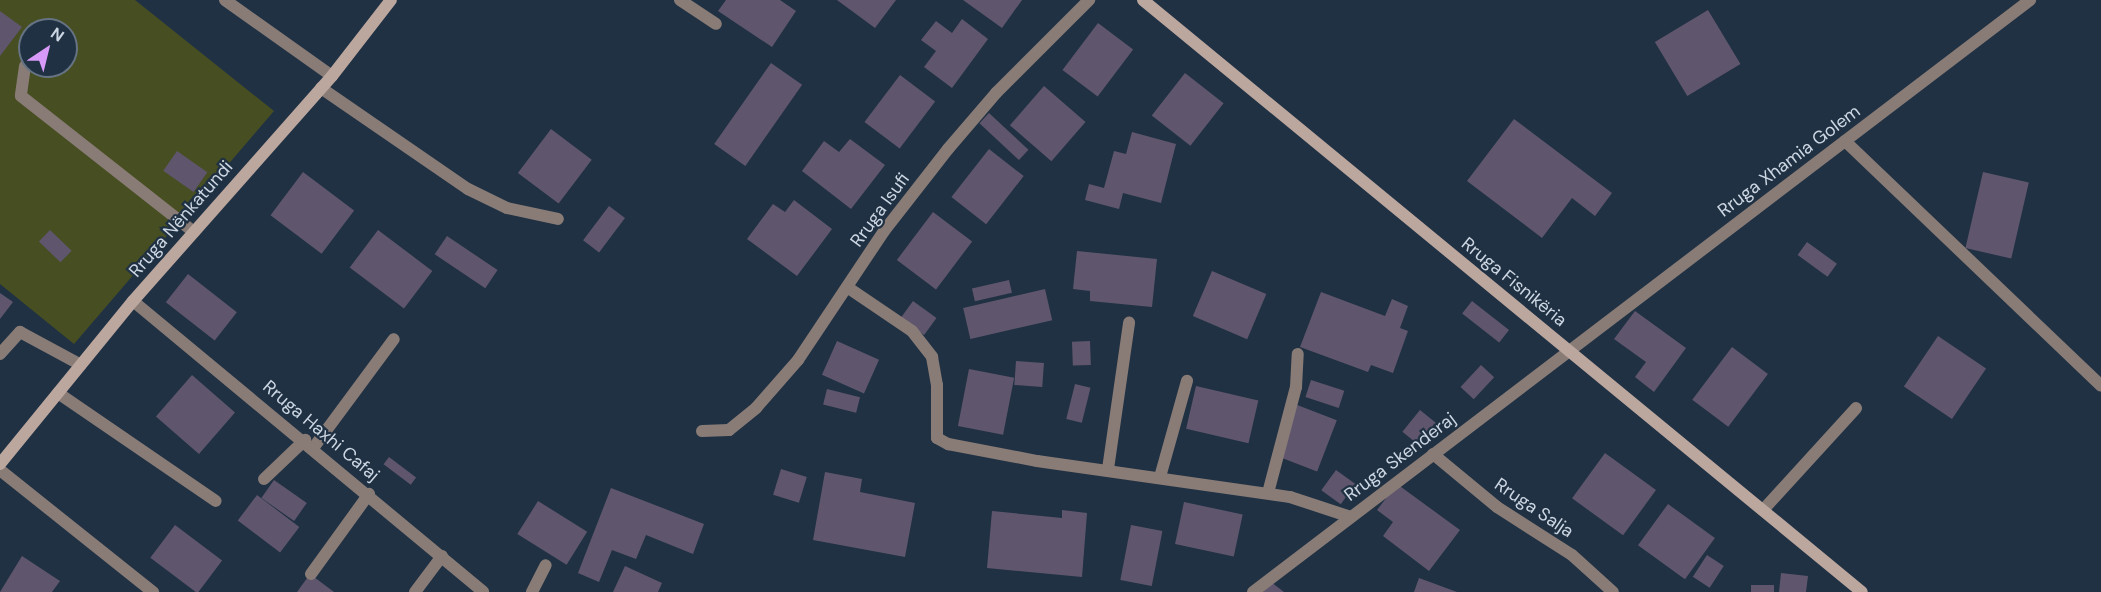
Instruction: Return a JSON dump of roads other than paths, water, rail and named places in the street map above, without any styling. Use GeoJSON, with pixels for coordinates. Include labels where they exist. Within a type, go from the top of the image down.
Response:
{"type":"FeatureCollection","features":[{"type":"Feature","properties":{"kind":"street"},"geometry":{"type":"LineString","coordinates":[[225,0],[332,76]]}},
{"type":"Feature","properties":{"kind":"street","name":"Rruga Nënkatundi"},"geometry":{"type":"LineString","coordinates":[[0,464],[133,301],[332,76],[391,0]]}},
{"type":"Feature","properties":{"kind":"street"},"geometry":{"type":"LineString","coordinates":[[680,0],[716,24]]}},
{"type":"Feature","properties":{"kind":"street","name":"Rruga Isufi"},"geometry":{"type":"LineString","coordinates":[[702,431],[729,430],[756,408],[798,360],[884,231],[948,149],[996,93],[1089,0]]}},
{"type":"Feature","properties":{"kind":"street","name":"Rruga Fisnikëria"},"geometry":{"type":"LineString","coordinates":[[1143,0],[1862,592]]}},
{"type":"Feature","properties":{"kind":"street","name":"Rruga Xhamia Golem"},"geometry":{"type":"LineString","coordinates":[[1570,351],[2030,0]]}},
{"type":"Feature","properties":{"kind":"street"},"geometry":{"type":"LineString","coordinates":[[23,78],[21,96],[194,232]]}},
{"type":"Feature","properties":{"kind":"street"},"geometry":{"type":"LineString","coordinates":[[321,88],[468,189],[507,208],[558,219]]}},
{"type":"Feature","properties":{"kind":"street"},"geometry":{"type":"LineString","coordinates":[[1845,141],[2075,365],[2101,386]]}},
{"type":"Feature","properties":{"kind":"street"},"geometry":{"type":"LineString","coordinates":[[847,287],[912,331],[932,357],[937,385],[937,438],[948,444],[1036,461],[1108,469],[1268,493],[1322,504],[1351,517]]}},
{"type":"Feature","properties":{"kind":"street","name":"Rruga Haxhi Cafaj"},"geometry":{"type":"LineString","coordinates":[[133,301],[309,444],[483,592]]}},
{"type":"Feature","properties":{"kind":"street"},"geometry":{"type":"LineString","coordinates":[[1108,469],[1129,323]]}},
{"type":"Feature","properties":{"kind":"street"},"geometry":{"type":"LineString","coordinates":[[0,354],[20,332],[81,365]]}},
{"type":"Feature","properties":{"kind":"street"},"geometry":{"type":"LineString","coordinates":[[264,478],[309,444],[394,339]]}},
{"type":"Feature","properties":{"kind":"street","name":"Rruga Skenderaj"},"geometry":{"type":"LineString","coordinates":[[1252,592],[1570,351]]}},
{"type":"Feature","properties":{"kind":"street"},"geometry":{"type":"LineString","coordinates":[[1268,493],[1296,387],[1298,354]]}},
{"type":"Feature","properties":{"kind":"street"},"geometry":{"type":"LineString","coordinates":[[1160,477],[1187,381]]}},
{"type":"Feature","properties":{"kind":"street"},"geometry":{"type":"LineString","coordinates":[[58,393],[216,501]]}},
{"type":"Feature","properties":{"kind":"street"},"geometry":{"type":"LineString","coordinates":[[1763,510],[1856,408]]}},
{"type":"Feature","properties":{"kind":"street","name":"Rruga Salja"},"geometry":{"type":"LineString","coordinates":[[1433,454],[1497,507],[1572,555],[1613,592]]}},
{"type":"Feature","properties":{"kind":"street"},"geometry":{"type":"LineString","coordinates":[[0,470],[153,592]]}},
{"type":"Feature","properties":{"kind":"street"},"geometry":{"type":"LineString","coordinates":[[311,574],[369,494]]}},
{"type":"Feature","properties":{"kind":"street"},"geometry":{"type":"LineString","coordinates":[[415,592],[442,556]]}},
{"type":"Feature","properties":{"kind":"street"},"geometry":{"type":"LineString","coordinates":[[532,592],[546,564]]}}]}
